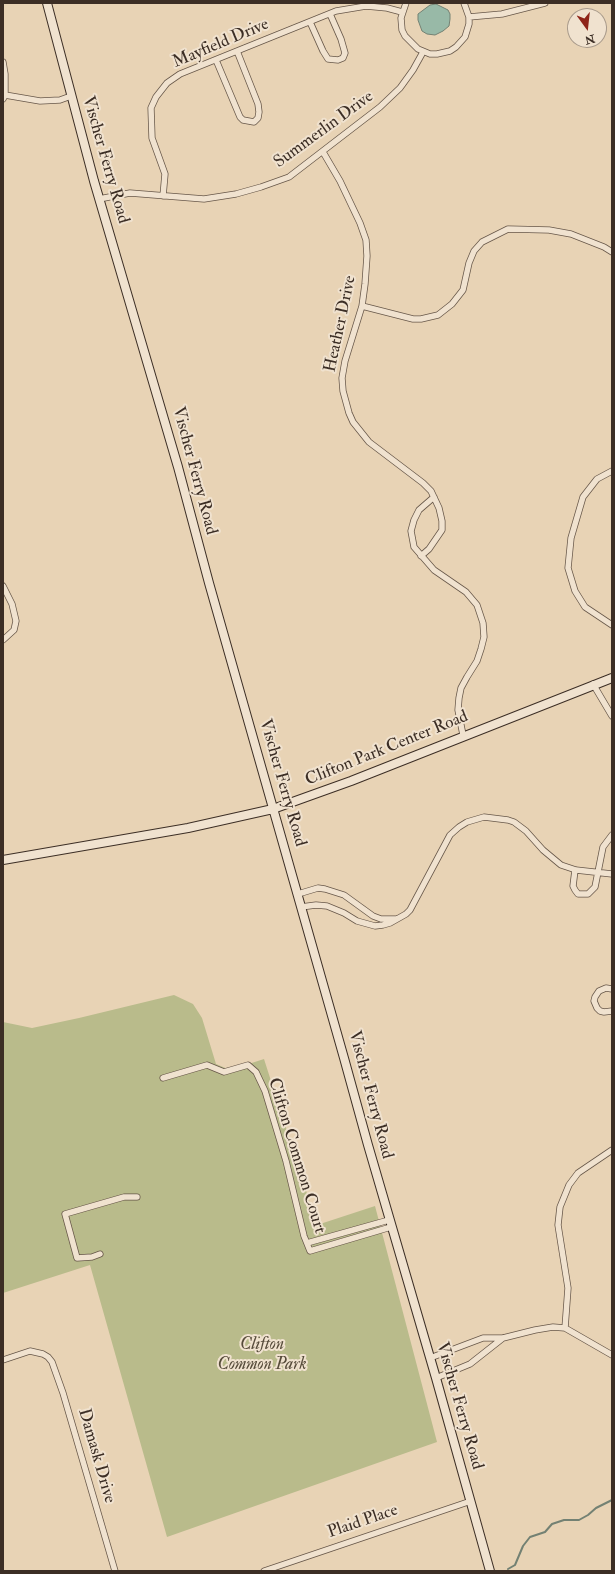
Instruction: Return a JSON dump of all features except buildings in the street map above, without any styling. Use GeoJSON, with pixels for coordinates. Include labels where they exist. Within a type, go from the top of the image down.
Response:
{"type":"FeatureCollection","features":[{"type":"Feature","properties":{"kind":"street","name":"Vischer Ferry Road"},"geometry":{"type":"LineString","coordinates":[[47,3],[100,199],[302,907],[390,1224],[436,1378],[490,1571]]}},
{"type":"Feature","properties":{"kind":"street"},"geometry":{"type":"LineString","coordinates":[[406,3],[402,12],[401,24],[405,36],[412,46],[430,54],[443,53],[456,47],[465,37],[469,24],[469,17],[464,3]]}},
{"type":"Feature","properties":{"kind":"street"},"geometry":{"type":"LineString","coordinates":[[469,17],[502,14],[545,3]]}},
{"type":"Feature","properties":{"kind":"street","name":"Mayfield Drive"},"geometry":{"type":"LineString","coordinates":[[163,196],[165,174],[152,138],[151,108],[156,97],[167,83],[180,74],[330,14],[349,8],[366,6],[387,8],[402,12]]}},
{"type":"Feature","properties":{"kind":"street"},"geometry":{"type":"LineString","coordinates":[[310,22],[325,55],[328,58],[338,60],[343,58],[345,53],[341,39],[330,14]]}},
{"type":"Feature","properties":{"kind":"street"},"geometry":{"type":"LineString","coordinates":[[216,60],[240,117],[243,120],[254,122],[258,118],[260,112],[237,52]]}},
{"type":"Feature","properties":{"kind":"street","name":"Summerlin Drive"},"geometry":{"type":"LineString","coordinates":[[100,199],[130,193],[204,199],[236,194],[289,177],[380,107],[400,88],[413,70],[423,52]]}},
{"type":"Feature","properties":{"kind":"street"},"geometry":{"type":"LineString","coordinates":[[3,62],[5,74],[4,97],[40,101],[60,100],[71,96]]}},
{"type":"Feature","properties":{"kind":"street","name":"Heather Drive"},"geometry":{"type":"LineString","coordinates":[[323,152],[353,209],[366,240],[367,256],[362,306],[345,361],[342,378],[349,413],[353,422],[369,442],[422,482],[434,497],[441,514],[442,530],[429,549],[421,556]]}},
{"type":"Feature","properties":{"kind":"street"},"geometry":{"type":"LineString","coordinates":[[362,306],[412,319],[421,319],[438,314],[452,304],[463,290],[469,263],[474,251],[482,242],[508,229],[549,230],[572,234],[604,247],[612,252]]}},
{"type":"Feature","properties":{"kind":"street"},"geometry":{"type":"LineString","coordinates":[[612,471],[597,479],[583,497],[571,538],[568,568],[575,591],[585,607],[612,624]]}},
{"type":"Feature","properties":{"kind":"street"},"geometry":{"type":"LineString","coordinates":[[434,497],[419,510],[414,520],[411,531],[414,547],[434,570],[466,592],[477,606],[483,624],[484,637],[481,649],[477,661],[467,676],[459,698],[458,710],[463,735]]}},
{"type":"Feature","properties":{"kind":"street"},"geometry":{"type":"LineString","coordinates":[[3,586],[12,604],[16,621],[14,630],[3,640]]}},
{"type":"Feature","properties":{"kind":"street","name":"Clifton Park Center Road"},"geometry":{"type":"LineString","coordinates":[[3,860],[188,828],[273,809],[351,781],[463,735],[612,678]]}},
{"type":"Feature","properties":{"kind":"street"},"geometry":{"type":"LineString","coordinates":[[593,684],[612,716]]}},
{"type":"Feature","properties":{"kind":"street"},"geometry":{"type":"LineString","coordinates":[[302,907],[316,905],[327,906],[344,913],[357,921],[374,926],[384,925],[398,919],[410,910],[450,835],[458,827],[474,819],[493,817],[514,822],[526,831],[556,862],[574,870],[612,874]]}},
{"type":"Feature","properties":{"kind":"street"},"geometry":{"type":"LineString","coordinates":[[574,870],[573,886],[575,890],[578,894],[588,894],[595,887],[603,847],[612,835]]}},
{"type":"Feature","properties":{"kind":"street"},"geometry":{"type":"LineString","coordinates":[[298,894],[318,888],[325,889],[344,895],[372,916],[381,919],[398,919]]}},
{"type":"Feature","properties":{"kind":"street"},"geometry":{"type":"LineString","coordinates":[[612,989],[606,988],[599,991],[594,1001],[600,1011],[612,1011]]}},
{"type":"Feature","properties":{"kind":"street","name":"Clifton Common Court"},"geometry":{"type":"LineString","coordinates":[[163,1078],[207,1066],[224,1072],[248,1065],[256,1072],[265,1091],[286,1161],[295,1201],[310,1251],[390,1224]]}},
{"type":"Feature","properties":{"kind":"street"},"geometry":{"type":"LineString","coordinates":[[565,1328],[568,1288],[558,1225],[560,1207],[569,1185],[578,1173],[612,1150]]}},
{"type":"Feature","properties":{"kind":"street"},"geometry":{"type":"LineString","coordinates":[[100,1254],[92,1257],[77,1258],[65,1214],[124,1197],[137,1197]]}},
{"type":"Feature","properties":{"kind":"street"},"geometry":{"type":"LineString","coordinates":[[308,1243],[390,1224]]}},
{"type":"Feature","properties":{"kind":"street"},"geometry":{"type":"LineString","coordinates":[[430,1358],[483,1338],[503,1338],[553,1327],[565,1328],[612,1355]]}},
{"type":"Feature","properties":{"kind":"street"},"geometry":{"type":"LineString","coordinates":[[436,1378],[470,1364],[503,1338]]}},
{"type":"Feature","properties":{"kind":"street","name":"Damask Drive"},"geometry":{"type":"LineString","coordinates":[[3,1360],[30,1351],[43,1354],[48,1357],[55,1368],[115,1571]]}},
{"type":"Feature","properties":{"kind":"street","name":"Plaid Place"},"geometry":{"type":"LineString","coordinates":[[264,1571],[471,1501]]}},
{"type":"Feature","properties":{"kind":"green space","name":"Clifton Common Park"},"geometry":{"type":"Polygon","coordinates":[[[174,995],[193,1004],[202,1018],[216,1064],[230,1070],[264,1059],[317,1225],[375,1206],[437,1442],[167,1537],[90,1265],[3,1293],[3,1022],[32,1028],[174,995]]]}},
{"type":"Feature","properties":{"kind":"shaded area"},"geometry":{"type":"Polygon","coordinates":[[[436,4],[448,10],[450,14],[449,26],[435,35],[427,34],[422,31],[418,20],[418,14],[430,5],[436,4]]]}},
{"type":"Feature","properties":{"kind":"waterway"},"geometry":{"type":"LineString","coordinates":[[508,1569],[515,1565],[523,1546],[530,1537],[545,1532],[552,1524],[564,1520],[579,1520],[596,1508],[612,1500]]}}]}
